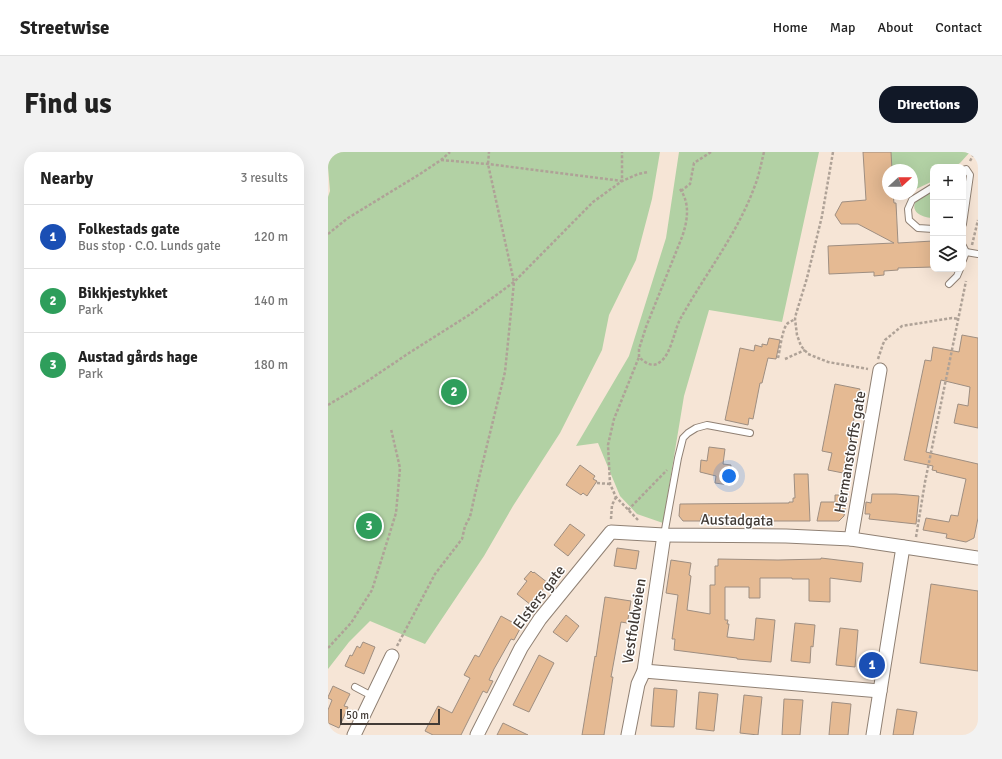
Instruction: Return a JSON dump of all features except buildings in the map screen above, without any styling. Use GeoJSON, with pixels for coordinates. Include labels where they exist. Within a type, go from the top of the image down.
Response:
{"type":"FeatureCollection","features":[{"type":"Feature","properties":{"kind":"street","name":"Hermanstorffs gate"},"geometry":{"type":"LineString","coordinates":[[851,539],[876,368]]}},
{"type":"Feature","properties":{"kind":"street"},"geometry":{"type":"LineString","coordinates":[[611,532],[664,535]]}},
{"type":"Feature","properties":{"kind":"street","name":"Elsters gate"},"geometry":{"type":"LineString","coordinates":[[477,735],[521,648],[540,619],[611,532]]}},
{"type":"Feature","properties":{"kind":"street","name":"Austadgata"},"geometry":{"type":"LineString","coordinates":[[664,535],[786,536],[851,539],[978,558]]}},
{"type":"Feature","properties":{"kind":"street","name":"Vestfoldveien"},"geometry":{"type":"LineString","coordinates":[[628,735],[638,684],[644,671],[664,535]]}},
{"type":"Feature","properties":{"kind":"street"},"geometry":{"type":"LineString","coordinates":[[873,735],[902,547]]}},
{"type":"Feature","properties":{"kind":"street"},"geometry":{"type":"LineString","coordinates":[[354,735],[392,656]]}},
{"type":"Feature","properties":{"kind":"street"},"geometry":{"type":"LineString","coordinates":[[644,671],[880,691]]}},
{"type":"Feature","properties":{"kind":"lane"},"geometry":{"type":"LineString","coordinates":[[966,169],[970,175],[966,203]]}},
{"type":"Feature","properties":{"kind":"lane"},"geometry":{"type":"LineString","coordinates":[[930,189],[912,200],[908,209],[910,220],[918,228],[930,229]]}},
{"type":"Feature","properties":{"kind":"lane"},"geometry":{"type":"LineString","coordinates":[[966,250],[978,254]]}},
{"type":"Feature","properties":{"kind":"lane"},"geometry":{"type":"LineString","coordinates":[[949,284],[959,272]]}},
{"type":"Feature","properties":{"kind":"lane"},"geometry":{"type":"LineString","coordinates":[[664,535],[683,438],[696,428],[707,425],[750,433]]}},
{"type":"Feature","properties":{"kind":"lane"},"geometry":{"type":"LineString","coordinates":[[355,687],[372,696]]}},
{"type":"Feature","properties":{"kind":"path"},"geometry":{"type":"LineString","coordinates":[[328,234],[348,218],[420,174],[450,152]]}},
{"type":"Feature","properties":{"kind":"path"},"geometry":{"type":"LineString","coordinates":[[392,656],[435,574],[462,538],[465,526],[470,517],[474,494],[505,372],[514,282],[488,164],[489,152]]}},
{"type":"Feature","properties":{"kind":"path"},"geometry":{"type":"LineString","coordinates":[[622,152],[622,180]]}},
{"type":"Feature","properties":{"kind":"path"},"geometry":{"type":"LineString","coordinates":[[640,522],[616,497],[610,484],[609,439],[614,418],[639,357],[639,349],[646,327],[686,224],[687,203],[681,190],[690,184],[694,163],[711,152]]}},
{"type":"Feature","properties":{"kind":"path"},"geometry":{"type":"LineString","coordinates":[[639,357],[648,364],[653,365],[659,364],[666,357],[681,317],[734,230],[755,187],[764,152]]}},
{"type":"Feature","properties":{"kind":"path"},"geometry":{"type":"LineString","coordinates":[[832,152],[822,216],[807,278],[795,319],[797,335],[801,346],[808,354],[828,362],[876,368],[882,344],[902,326],[952,318],[958,319],[925,482],[916,538]]}},
{"type":"Feature","properties":{"kind":"path"},"geometry":{"type":"LineString","coordinates":[[441,160],[622,180]]}},
{"type":"Feature","properties":{"kind":"path"},"geometry":{"type":"LineString","coordinates":[[328,405],[469,315],[514,282],[593,202],[622,180],[648,172]]}},
{"type":"Feature","properties":{"kind":"path"},"geometry":{"type":"LineString","coordinates":[[778,358],[784,330],[788,323],[795,319]]}},
{"type":"Feature","properties":{"kind":"path"},"geometry":{"type":"LineString","coordinates":[[785,359],[805,350]]}},
{"type":"Feature","properties":{"kind":"path"},"geometry":{"type":"LineString","coordinates":[[328,648],[351,623],[372,590],[396,513],[400,468],[391,429]]}},
{"type":"Feature","properties":{"kind":"path"},"geometry":{"type":"LineString","coordinates":[[628,510],[678,458]]}},
{"type":"Feature","properties":{"kind":"path"},"geometry":{"type":"LineString","coordinates":[[597,483],[610,484]]}},
{"type":"Feature","properties":{"kind":"path"},"geometry":{"type":"LineString","coordinates":[[611,532],[612,505],[616,497]]}},
{"type":"Feature","properties":{"kind":"green space"},"geometry":{"type":"Polygon","coordinates":[[[328,152],[660,152],[652,199],[636,260],[609,315],[602,350],[560,433],[513,506],[484,556],[425,644],[370,621],[349,642],[328,669],[328,197],[330,191],[328,152]]]}},
{"type":"Feature","properties":{"kind":"green space"},"geometry":{"type":"Polygon","coordinates":[[[679,152],[819,152],[782,322],[709,310],[684,396],[663,523],[637,514],[620,496],[598,443],[576,446],[629,356],[666,238],[679,152]]]}},
{"type":"Feature","properties":{"kind":"green space"},"geometry":{"type":"Polygon","coordinates":[[[890,152],[970,152],[958,164],[930,164],[930,182],[918,188],[918,164],[891,164],[890,152]]]}},
{"type":"Feature","properties":{"kind":"green space"},"geometry":{"type":"Polygon","coordinates":[[[930,193],[930,218],[922,216],[916,212],[914,205],[921,197],[930,193]]]}},
{"type":"Feature","properties":{"kind":"place","name":"Bikkjestykket"},"geometry":{"type":"Point","coordinates":[454,392]}},
{"type":"Feature","properties":{"kind":"place","name":"Austad gårds hage"},"geometry":{"type":"Point","coordinates":[369,526]}},
{"type":"Feature","properties":{"kind":"place","name":"Folkestads gate"},"geometry":{"type":"Point","coordinates":[872,665]}}]}
